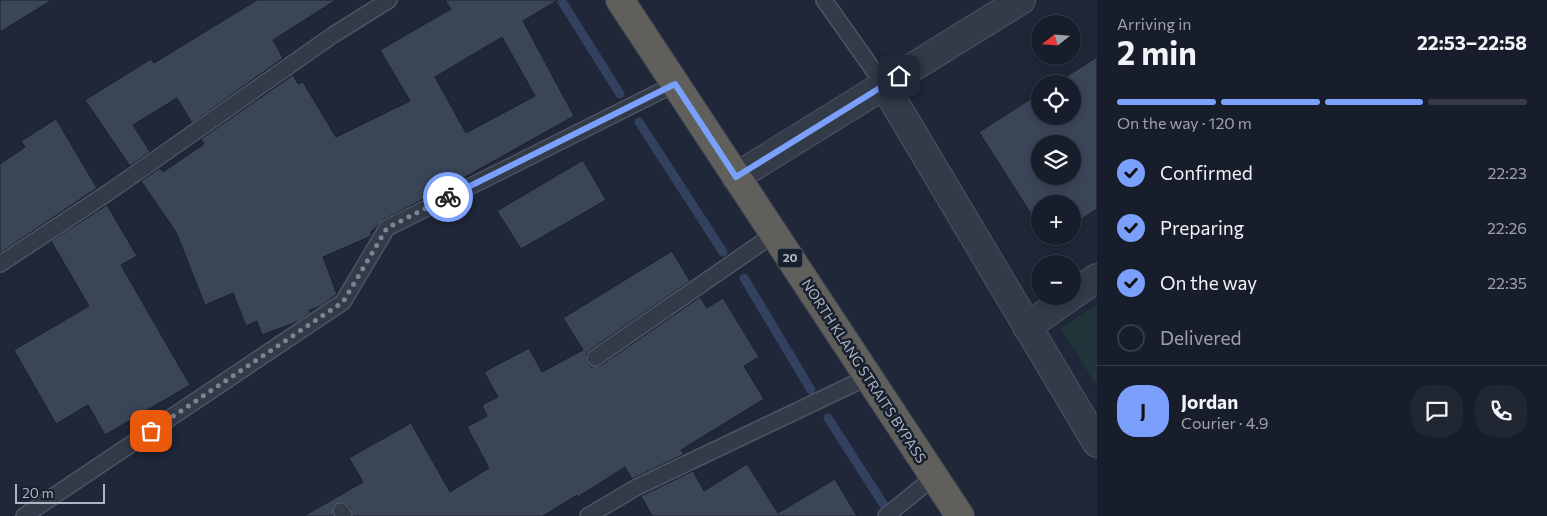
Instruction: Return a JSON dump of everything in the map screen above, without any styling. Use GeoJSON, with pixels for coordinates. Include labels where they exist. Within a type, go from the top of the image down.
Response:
{"type":"FeatureCollection","features":[{"type":"Feature","properties":{"kind":"highway","name":"NORTH KLANG STRAITS BYPASS"},"geometry":{"type":"LineString","coordinates":[[620,0],[960,516]]}},
{"type":"Feature","properties":{"kind":"street"},"geometry":{"type":"LineString","coordinates":[[736,177],[1021,0]]}},
{"type":"Feature","properties":{"kind":"street"},"geometry":{"type":"LineString","coordinates":[[884,85],[1097,443]]}},
{"type":"Feature","properties":{"kind":"street"},"geometry":{"type":"LineString","coordinates":[[1081,290],[1097,278]]}},
{"type":"Feature","properties":{"kind":"street"},"geometry":{"type":"LineString","coordinates":[[1026,326],[1058,305]]}},
{"type":"Feature","properties":{"kind":"lane"},"geometry":{"type":"LineString","coordinates":[[0,264],[109,192],[333,35],[389,0]]}},
{"type":"Feature","properties":{"kind":"lane"},"geometry":{"type":"LineString","coordinates":[[824,0],[884,85]]}},
{"type":"Feature","properties":{"kind":"lane"},"geometry":{"type":"LineString","coordinates":[[24,516],[343,302],[387,228],[675,84]]}},
{"type":"Feature","properties":{"kind":"lane"},"geometry":{"type":"LineString","coordinates":[[595,358],[774,234]]}},
{"type":"Feature","properties":{"kind":"lane"},"geometry":{"type":"LineString","coordinates":[[588,516],[637,487],[868,377]]}},
{"type":"Feature","properties":{"kind":"lane"},"geometry":{"type":"LineString","coordinates":[[886,516],[901,506],[934,477]]}},
{"type":"Feature","properties":{"kind":"green space"},"geometry":{"type":"Polygon","coordinates":[[[1097,304],[1097,386],[1060,329],[1097,304]]]}},
{"type":"Feature","properties":{"kind":"building"},"geometry":{"type":"Polygon","coordinates":[[[0,0],[52,0],[0,32],[0,0]]]}},
{"type":"Feature","properties":{"kind":"building"},"geometry":{"type":"Polygon","coordinates":[[[257,0],[336,0],[273,40],[283,58],[192,123],[177,98],[133,125],[150,152],[130,166],[85,100],[151,59],[154,63],[257,0]]]}},
{"type":"Feature","properties":{"kind":"building"},"geometry":{"type":"Polygon","coordinates":[[[445,0],[558,0],[523,21],[574,116],[451,185],[383,220],[371,232],[371,236],[323,257],[337,294],[321,306],[309,310],[310,313],[299,321],[262,335],[257,321],[246,326],[233,293],[205,305],[176,232],[141,181],[160,168],[163,172],[204,144],[201,139],[293,75],[298,84],[303,82],[336,137],[410,101],[380,50],[451,9],[445,0]],[[502,37],[435,77],[466,133],[535,96],[502,37]]]}},
{"type":"Feature","properties":{"kind":"building"},"geometry":{"type":"Polygon","coordinates":[[[1097,57],[1097,209],[1081,219],[1081,195],[1031,195],[1031,214],[979,132],[1031,99],[1031,125],[1081,125],[1081,75],[1069,75],[1097,57]]]}},
{"type":"Feature","properties":{"kind":"building"},"geometry":{"type":"Polygon","coordinates":[[[56,119],[97,188],[0,253],[0,164],[25,147],[21,141],[56,119]]]}},
{"type":"Feature","properties":{"kind":"building"},"geometry":{"type":"Polygon","coordinates":[[[583,160],[606,200],[521,249],[497,211],[583,160]]]}},
{"type":"Feature","properties":{"kind":"building"},"geometry":{"type":"Polygon","coordinates":[[[107,205],[137,256],[121,265],[190,385],[105,435],[88,405],[56,424],[14,350],[89,306],[51,241],[107,205]]]}},
{"type":"Feature","properties":{"kind":"building"},"geometry":{"type":"Polygon","coordinates":[[[672,251],[690,281],[590,350],[586,354],[587,363],[591,367],[600,366],[700,297],[707,308],[723,298],[759,357],[744,366],[764,399],[681,450],[684,454],[632,479],[625,467],[578,497],[577,495],[543,516],[353,516],[349,506],[341,502],[333,506],[333,516],[304,516],[363,482],[349,458],[411,423],[450,492],[489,468],[467,427],[487,416],[482,405],[498,397],[484,372],[529,348],[542,372],[583,350],[563,318],[672,251]]]}},
{"type":"Feature","properties":{"kind":"building"},"geometry":{"type":"Polygon","coordinates":[[[747,464],[778,513],[835,479],[857,516],[652,516],[641,496],[693,471],[704,491],[747,464]]]}},
{"type":"Feature","properties":{"kind":"waterway"},"geometry":{"type":"LineString","coordinates":[[561,0],[620,94]]}},
{"type":"Feature","properties":{"kind":"waterway"},"geometry":{"type":"LineString","coordinates":[[639,122],[723,252]]}},
{"type":"Feature","properties":{"kind":"waterway"},"geometry":{"type":"LineString","coordinates":[[744,278],[811,390]]}},
{"type":"Feature","properties":{"kind":"waterway"},"geometry":{"type":"LineString","coordinates":[[828,418],[891,516]]}},
{"type":"Feature","properties":{"kind":"way so far"},"geometry":{"type":"LineString","coordinates":[[151,431],[343,302],[387,228],[448,197]]}},
{"type":"Feature","properties":{"kind":"route"},"geometry":{"type":"LineString","coordinates":[[448,197],[675,84],[736,177],[899,76]]}}]}
